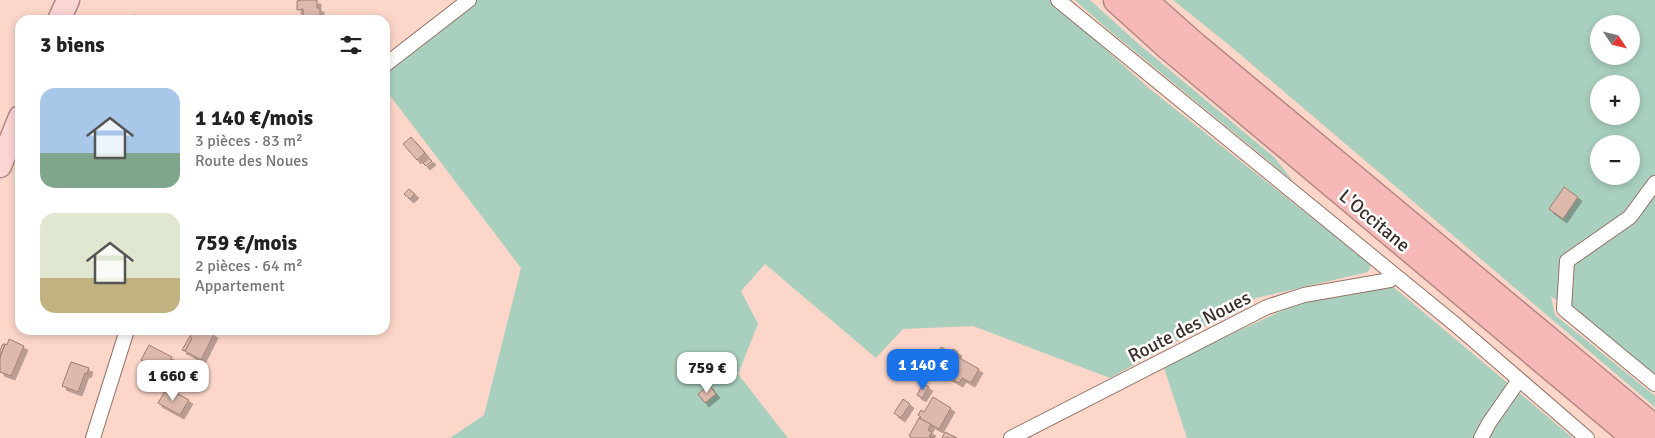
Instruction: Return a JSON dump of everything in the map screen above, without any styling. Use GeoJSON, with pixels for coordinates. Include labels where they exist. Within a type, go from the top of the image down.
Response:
{"type":"FeatureCollection","features":[{"type":"Feature","properties":{"kind":"highway","name":"L'Occitane"},"geometry":{"type":"LineString","coordinates":[[1117,0],[1176,53],[1636,438]]}},
{"type":"Feature","properties":{"kind":"highway","name":"L'Occitane"},"geometry":{"type":"LineString","coordinates":[[1144,0],[1196,46],[1655,429]]}},
{"type":"Feature","properties":{"kind":"main road"},"geometry":{"type":"LineString","coordinates":[[61,15],[68,0]]}},
{"type":"Feature","properties":{"kind":"main road"},"geometry":{"type":"LineString","coordinates":[[0,166],[15,129]]}},
{"type":"Feature","properties":{"kind":"street"},"geometry":{"type":"LineString","coordinates":[[390,61],[469,0]]}},
{"type":"Feature","properties":{"kind":"street"},"geometry":{"type":"LineString","coordinates":[[1058,0],[1456,325],[1587,438]]}},
{"type":"Feature","properties":{"kind":"street"},"geometry":{"type":"LineString","coordinates":[[1655,183],[1630,216],[1567,261],[1564,309],[1655,384]]}},
{"type":"Feature","properties":{"kind":"street","name":"Route des Noues"},"geometry":{"type":"LineString","coordinates":[[1011,438],[1267,307],[1304,295],[1390,280],[1393,275]]}},
{"type":"Feature","properties":{"kind":"street"},"geometry":{"type":"LineString","coordinates":[[93,438],[125,335]]}},
{"type":"Feature","properties":{"kind":"street"},"geometry":{"type":"LineString","coordinates":[[1481,438],[1489,423],[1519,380]]}},
{"type":"Feature","properties":{"kind":"green space"},"geometry":{"type":"Polygon","coordinates":[[[457,0],[1050,0],[1150,89],[1371,265],[1368,272],[1256,298],[1110,378],[973,326],[903,329],[876,358],[765,264],[741,291],[758,324],[738,374],[788,438],[450,438],[484,415],[521,268],[390,96],[390,60],[457,0]]]}},
{"type":"Feature","properties":{"kind":"green space"},"geometry":{"type":"Polygon","coordinates":[[[1075,0],[1090,0],[1142,47],[1275,158],[1293,181],[1104,26],[1075,0]]]}},
{"type":"Feature","properties":{"kind":"green space"},"geometry":{"type":"Polygon","coordinates":[[[1173,0],[1655,0],[1655,374],[1551,296],[1555,315],[1655,396],[1655,407],[1229,45],[1173,0]]]}},
{"type":"Feature","properties":{"kind":"green space"},"geometry":{"type":"Polygon","coordinates":[[[1391,285],[1573,438],[1187,438],[1163,365],[1297,304],[1391,285]]]}},
{"type":"Feature","properties":{"kind":"building"},"geometry":{"type":"Polygon","coordinates":[[[317,0],[317,8],[320,8],[320,15],[303,15],[303,9],[297,10],[297,1],[317,0]]]}},
{"type":"Feature","properties":{"kind":"building"},"geometry":{"type":"Polygon","coordinates":[[[411,137],[425,153],[417,160],[403,144],[411,137]]]}},
{"type":"Feature","properties":{"kind":"building"},"geometry":{"type":"Polygon","coordinates":[[[429,158],[432,161],[426,166],[423,163],[429,158]]]}},
{"type":"Feature","properties":{"kind":"building"},"geometry":{"type":"Polygon","coordinates":[[[1564,187],[1578,197],[1563,219],[1549,209],[1564,187]]]}},
{"type":"Feature","properties":{"kind":"building"},"geometry":{"type":"Polygon","coordinates":[[[409,189],[415,194],[410,199],[404,194],[409,189]]]}},
{"type":"Feature","properties":{"kind":"building"},"geometry":{"type":"Polygon","coordinates":[[[214,335],[201,360],[185,351],[192,338],[190,336],[214,335]]]}},
{"type":"Feature","properties":{"kind":"building"},"geometry":{"type":"Polygon","coordinates":[[[190,336],[192,338],[185,351],[182,350],[190,336]]]}},
{"type":"Feature","properties":{"kind":"building"},"geometry":{"type":"Polygon","coordinates":[[[9,339],[24,346],[11,376],[0,372],[0,357],[9,339]]]}},
{"type":"Feature","properties":{"kind":"building"},"geometry":{"type":"Polygon","coordinates":[[[3,344],[5,344],[0,357],[0,350],[3,344]]]}},
{"type":"Feature","properties":{"kind":"building"},"geometry":{"type":"Polygon","coordinates":[[[149,345],[172,357],[166,369],[159,365],[157,369],[141,360],[149,345]]]}},
{"type":"Feature","properties":{"kind":"building"},"geometry":{"type":"Polygon","coordinates":[[[941,347],[952,353],[953,349],[958,352],[956,356],[979,369],[971,383],[962,378],[959,383],[940,373],[946,361],[937,356],[941,347]]]}},
{"type":"Feature","properties":{"kind":"building"},"geometry":{"type":"Polygon","coordinates":[[[71,362],[89,368],[87,374],[85,373],[78,392],[62,386],[71,362]]]}},
{"type":"Feature","properties":{"kind":"building"},"geometry":{"type":"Polygon","coordinates":[[[171,369],[185,377],[182,382],[169,375],[171,369]]]}},
{"type":"Feature","properties":{"kind":"building"},"geometry":{"type":"Polygon","coordinates":[[[923,384],[929,387],[922,398],[917,395],[923,384]]]}},
{"type":"Feature","properties":{"kind":"building"},"geometry":{"type":"Polygon","coordinates":[[[709,385],[716,394],[705,403],[698,394],[709,385]]]}},
{"type":"Feature","properties":{"kind":"building"},"geometry":{"type":"Polygon","coordinates":[[[167,388],[189,400],[180,415],[158,403],[167,388]]]}},
{"type":"Feature","properties":{"kind":"building"},"geometry":{"type":"Polygon","coordinates":[[[933,397],[951,408],[939,429],[919,418],[921,417],[918,415],[921,410],[924,412],[933,397]]]}},
{"type":"Feature","properties":{"kind":"building"},"geometry":{"type":"Polygon","coordinates":[[[903,399],[910,404],[901,418],[894,413],[903,399]]]}},
{"type":"Feature","properties":{"kind":"building"},"geometry":{"type":"Polygon","coordinates":[[[919,418],[931,424],[928,430],[932,432],[929,436],[934,438],[913,438],[909,436],[919,418]]]}},
{"type":"Feature","properties":{"kind":"building"},"geometry":{"type":"Polygon","coordinates":[[[945,432],[957,438],[942,438],[945,432]]]}}]}
